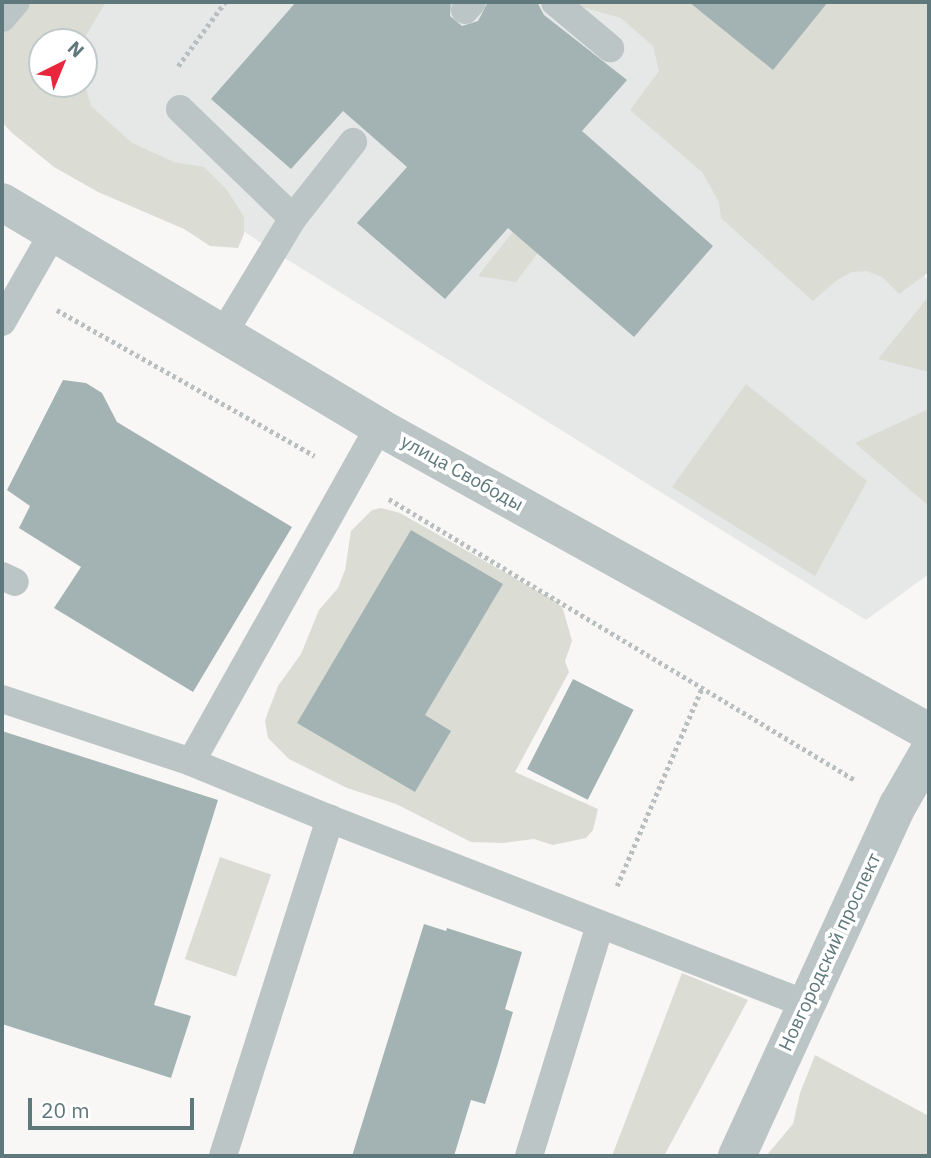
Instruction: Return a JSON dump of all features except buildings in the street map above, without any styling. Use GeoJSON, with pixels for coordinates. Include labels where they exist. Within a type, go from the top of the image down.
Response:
{"type":"FeatureCollection","features":[{"type":"Feature","properties":{"kind":"street","name":"улица Свободы"},"geometry":{"type":"LineString","coordinates":[[2,202],[379,427],[929,732]]}},
{"type":"Feature","properties":{"kind":"street","name":"Новгородский проспект"},"geometry":{"type":"LineString","coordinates":[[737,1156],[898,805],[929,751]]}},
{"type":"Feature","properties":{"kind":"lane"},"geometry":{"type":"LineString","coordinates":[[2,18],[16,2]]}},
{"type":"Feature","properties":{"kind":"lane"},"geometry":{"type":"LineString","coordinates":[[555,2],[610,48]]}},
{"type":"Feature","properties":{"kind":"lane"},"geometry":{"type":"LineString","coordinates":[[180,110],[293,218]]}},
{"type":"Feature","properties":{"kind":"lane"},"geometry":{"type":"LineString","coordinates":[[223,334],[293,218],[352,142]]}},
{"type":"Feature","properties":{"kind":"lane"},"geometry":{"type":"LineString","coordinates":[[2,322],[53,233]]}},
{"type":"Feature","properties":{"kind":"lane"},"geometry":{"type":"LineString","coordinates":[[191,762],[379,427]]}},
{"type":"Feature","properties":{"kind":"lane"},"geometry":{"type":"LineString","coordinates":[[2,699],[191,762],[330,819],[806,1004]]}},
{"type":"Feature","properties":{"kind":"lane"},"geometry":{"type":"LineString","coordinates":[[223,1156],[330,819]]}},
{"type":"Feature","properties":{"kind":"lane"},"geometry":{"type":"LineString","coordinates":[[529,1156],[600,925]]}},
{"type":"Feature","properties":{"kind":"path"},"geometry":{"type":"LineString","coordinates":[[180,110],[190,93],[171,76],[225,2]]}},
{"type":"Feature","properties":{"kind":"path"},"geometry":{"type":"LineString","coordinates":[[20,289],[350,476],[898,805]]}},
{"type":"Feature","properties":{"kind":"path"},"geometry":{"type":"LineString","coordinates":[[600,925],[702,688]]}},
{"type":"Feature","properties":{"kind":"shaded area"},"geometry":{"type":"Polygon","coordinates":[[[2,2],[106,2],[90,28],[28,28],[28,98],[89,98],[91,106],[132,143],[174,162],[204,167],[227,190],[244,217],[244,234],[238,248],[210,246],[184,229],[98,192],[54,167],[2,122],[2,2]]]}},
{"type":"Feature","properties":{"kind":"shaded area"},"geometry":{"type":"Polygon","coordinates":[[[78,2],[666,2],[798,153],[929,281],[929,574],[866,620],[272,250],[40,98],[98,98],[98,28],[57,28],[78,2]]]}},
{"type":"Feature","properties":{"kind":"shaded area"},"geometry":{"type":"Polygon","coordinates":[[[564,2],[929,2],[929,272],[899,294],[882,277],[867,271],[852,272],[837,280],[813,301],[721,218],[719,202],[702,172],[630,110],[659,71],[653,46],[621,18],[564,2]]]}},
{"type":"Feature","properties":{"kind":"shaded area"},"geometry":{"type":"Polygon","coordinates":[[[13,80],[28,82],[28,90],[13,80]]]}},
{"type":"Feature","properties":{"kind":"shaded area"},"geometry":{"type":"Polygon","coordinates":[[[580,197],[516,282],[478,276],[526,215],[580,197]]]}},
{"type":"Feature","properties":{"kind":"shaded area"},"geometry":{"type":"Polygon","coordinates":[[[929,296],[929,372],[878,359],[929,296]]]}},
{"type":"Feature","properties":{"kind":"shaded area"},"geometry":{"type":"Polygon","coordinates":[[[746,384],[867,481],[815,576],[672,487],[746,384]]]}},
{"type":"Feature","properties":{"kind":"shaded area"},"geometry":{"type":"Polygon","coordinates":[[[929,409],[929,506],[855,443],[929,409]]]}},
{"type":"Feature","properties":{"kind":"shaded area"},"geometry":{"type":"Polygon","coordinates":[[[381,508],[400,513],[557,602],[563,609],[572,641],[565,661],[569,672],[515,772],[598,809],[593,830],[586,838],[553,845],[534,839],[503,843],[471,842],[396,804],[347,788],[289,759],[268,738],[265,721],[278,686],[301,654],[319,610],[338,588],[345,570],[351,531],[372,510],[381,508]]]}},
{"type":"Feature","properties":{"kind":"shaded area"},"geometry":{"type":"Polygon","coordinates":[[[220,857],[271,875],[236,977],[185,959],[220,857]]]}},
{"type":"Feature","properties":{"kind":"shaded area"},"geometry":{"type":"Polygon","coordinates":[[[682,973],[748,1000],[664,1156],[612,1156],[682,973]]]}},
{"type":"Feature","properties":{"kind":"shaded area"},"geometry":{"type":"Polygon","coordinates":[[[815,1055],[929,1116],[929,1156],[766,1156],[793,1124],[800,1093],[815,1055]]]}}]}
